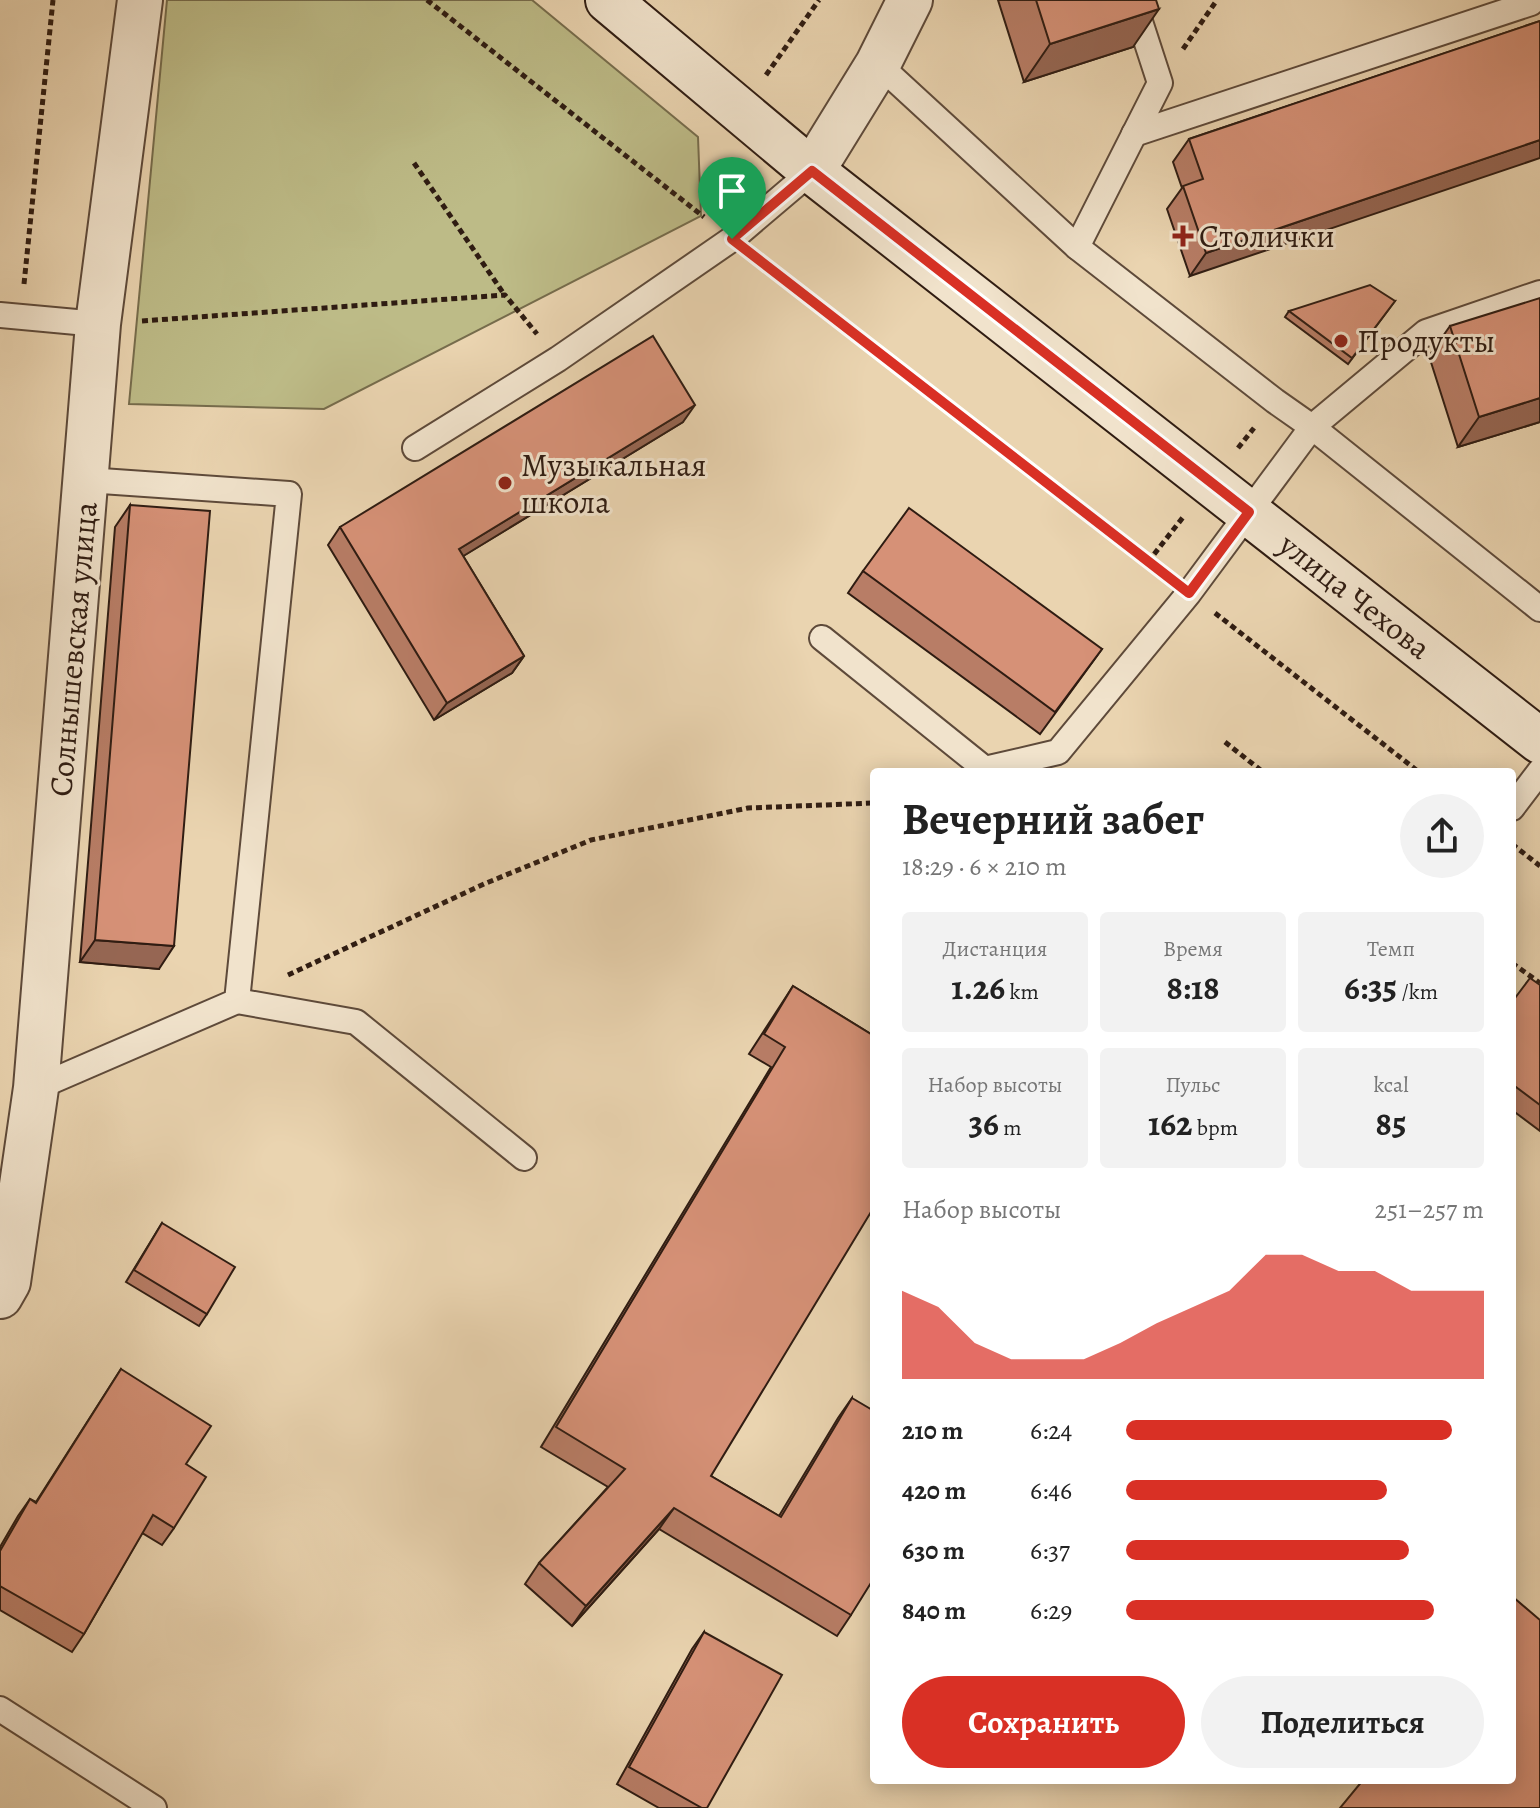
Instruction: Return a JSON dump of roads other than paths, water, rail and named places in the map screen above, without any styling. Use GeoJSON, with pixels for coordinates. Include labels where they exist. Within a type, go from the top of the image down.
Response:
{"type":"FeatureCollection","features":[{"type":"Feature","properties":{"kind":"street","name":"Солнышевская улица"},"geometry":{"type":"LineString","coordinates":[[0,1296],[8,1282],[36,1088],[98,324],[140,0]]}},
{"type":"Feature","properties":{"kind":"street","name":"улица Чехова"},"geometry":{"type":"LineString","coordinates":[[608,0],[812,171],[1540,741]]}},
{"type":"Feature","properties":{"kind":"street"},"geometry":{"type":"LineString","coordinates":[[812,171],[878,64],[910,0]]}},
{"type":"Feature","properties":{"kind":"lane"},"geometry":{"type":"LineString","coordinates":[[1077,247],[1160,83],[1133,0]]}},
{"type":"Feature","properties":{"kind":"lane"},"geometry":{"type":"LineString","coordinates":[[1134,134],[1531,3]]}},
{"type":"Feature","properties":{"kind":"lane"},"geometry":{"type":"LineString","coordinates":[[878,64],[1077,247],[1312,427],[1540,609]]}},
{"type":"Feature","properties":{"kind":"lane"},"geometry":{"type":"LineString","coordinates":[[415,448],[558,359],[732,239],[812,171]]}},
{"type":"Feature","properties":{"kind":"lane"},"geometry":{"type":"LineString","coordinates":[[989,768],[1058,752],[1189,593],[1312,427],[1426,332],[1540,293]]}},
{"type":"Feature","properties":{"kind":"lane"},"geometry":{"type":"LineString","coordinates":[[10,316],[98,324]]}},
{"type":"Feature","properties":{"kind":"lane"},"geometry":{"type":"LineString","coordinates":[[87,480],[289,494],[237,1001]]}},
{"type":"Feature","properties":{"kind":"lane"},"geometry":{"type":"LineString","coordinates":[[822,638],[984,768]]}},
{"type":"Feature","properties":{"kind":"lane"},"geometry":{"type":"LineString","coordinates":[[1516,803],[1540,771]]}},
{"type":"Feature","properties":{"kind":"lane"},"geometry":{"type":"LineString","coordinates":[[36,1088],[237,1001],[356,1022],[524,1158]]}},
{"type":"Feature","properties":{"kind":"lane"},"geometry":{"type":"LineString","coordinates":[[0,1709],[154,1808]]}},
{"type":"Feature","properties":{"kind":"place","name":"Столички"},"geometry":{"type":"Point","coordinates":[1183,236]}},
{"type":"Feature","properties":{"kind":"place","name":"Продукты"},"geometry":{"type":"Point","coordinates":[1341,341]}},
{"type":"Feature","properties":{"kind":"place","name":"Музыкальная школа"},"geometry":{"type":"Point","coordinates":[505,483]}}]}
